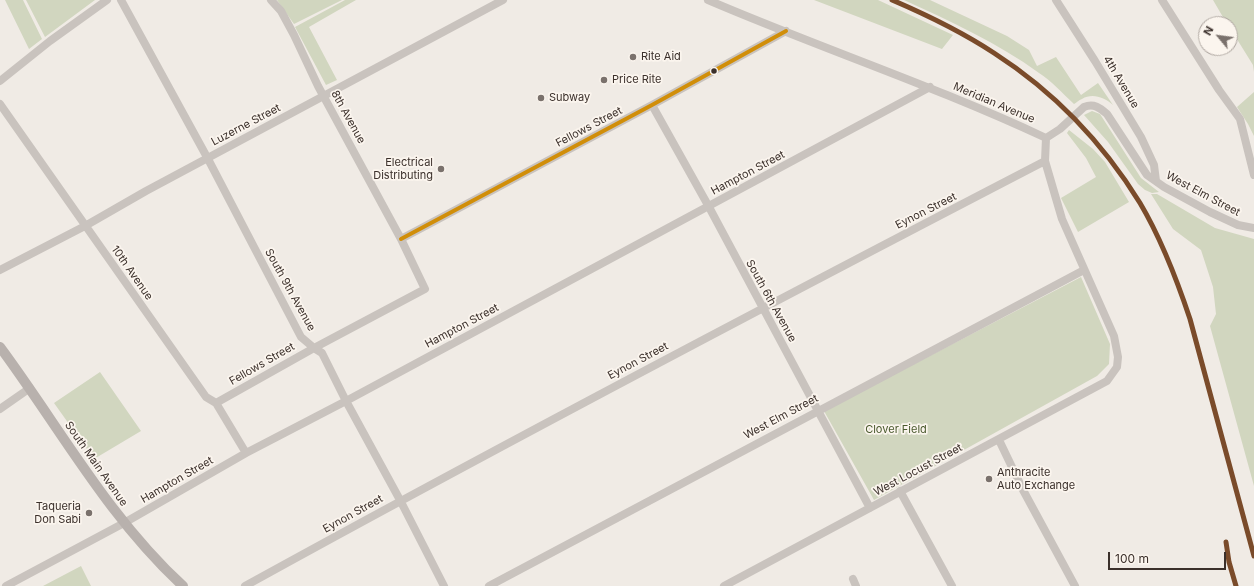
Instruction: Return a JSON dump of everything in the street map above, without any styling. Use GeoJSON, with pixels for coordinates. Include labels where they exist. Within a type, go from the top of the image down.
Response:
{"type":"FeatureCollection","features":[{"type":"Feature","properties":{"kind":"main road","name":"South Main Avenue"},"geometry":{"type":"LineString","coordinates":[[0,347],[30,388],[88,475],[124,523],[161,565],[183,586]]}},
{"type":"Feature","properties":{"kind":"street"},"geometry":{"type":"LineString","coordinates":[[0,81],[50,41],[106,0]]}},
{"type":"Feature","properties":{"kind":"street","name":"South 9th Avenue"},"geometry":{"type":"LineString","coordinates":[[121,0],[208,158],[301,337],[322,353],[444,586]]}},
{"type":"Feature","properties":{"kind":"street","name":"8th Avenue"},"geometry":{"type":"LineString","coordinates":[[271,0],[281,11],[324,96],[401,239],[425,289]]}},
{"type":"Feature","properties":{"kind":"street","name":"Luzerne Street"},"geometry":{"type":"LineString","coordinates":[[0,270],[85,226],[208,158],[503,0]]}},
{"type":"Feature","properties":{"kind":"street","name":"Meridian Avenue"},"geometry":{"type":"LineString","coordinates":[[708,0],[999,116],[1046,138]]}},
{"type":"Feature","properties":{"kind":"street","name":"4th Avenue"},"geometry":{"type":"LineString","coordinates":[[1056,0],[1141,137],[1154,165],[1156,181]]}},
{"type":"Feature","properties":{"kind":"street"},"geometry":{"type":"LineString","coordinates":[[1162,0],[1219,90],[1240,119],[1254,175]]}},
{"type":"Feature","properties":{"kind":"street","name":"Fellows Street"},"geometry":{"type":"LineString","coordinates":[[401,239],[652,106],[786,31]]}},
{"type":"Feature","properties":{"kind":"street","name":"Hampton Street"},"geometry":{"type":"LineString","coordinates":[[6,586],[124,523],[246,453],[346,401],[930,88]]}},
{"type":"Feature","properties":{"kind":"street","name":"10th Avenue"},"geometry":{"type":"LineString","coordinates":[[0,104],[206,397],[216,403],[246,453]]}},
{"type":"Feature","properties":{"kind":"street","name":"West Elm Street"},"geometry":{"type":"LineString","coordinates":[[1046,138],[1060,129],[1084,107],[1094,105],[1101,108],[1107,114],[1147,175],[1171,191],[1238,225],[1254,228]]}},
{"type":"Feature","properties":{"kind":"street","name":"South 6th Avenue"},"geometry":{"type":"LineString","coordinates":[[652,106],[870,508]]}},
{"type":"Feature","properties":{"kind":"street"},"geometry":{"type":"LineString","coordinates":[[1046,138],[1045,161],[1062,219],[1084,270]]}},
{"type":"Feature","properties":{"kind":"street","name":"Eynon Street"},"geometry":{"type":"LineString","coordinates":[[245,586],[400,500],[762,308],[1045,161]]}},
{"type":"Feature","properties":{"kind":"street","name":"West Elm Street"},"geometry":{"type":"LineString","coordinates":[[489,586],[1084,270]]}},
{"type":"Feature","properties":{"kind":"street","name":"West Locust Street"},"geometry":{"type":"LineString","coordinates":[[728,585],[900,491],[999,440],[1107,381],[1117,367],[1118,357],[1114,336],[1084,270]]}},
{"type":"Feature","properties":{"kind":"street","name":"Fellows Street"},"geometry":{"type":"LineString","coordinates":[[216,403],[314,348],[425,289]]}},
{"type":"Feature","properties":{"kind":"street"},"geometry":{"type":"LineString","coordinates":[[0,409],[30,388]]}},
{"type":"Feature","properties":{"kind":"street"},"geometry":{"type":"LineString","coordinates":[[999,440],[1023,490],[1075,586]]}},
{"type":"Feature","properties":{"kind":"street"},"geometry":{"type":"LineString","coordinates":[[900,491],[952,586]]}},
{"type":"Feature","properties":{"kind":"green space"},"geometry":{"type":"Polygon","coordinates":[[[5,0],[23,0],[42,39],[29,49],[5,0]]]}},
{"type":"Feature","properties":{"kind":"green space"},"geometry":{"type":"Polygon","coordinates":[[[26,0],[95,0],[45,37],[26,0]]]}},
{"type":"Feature","properties":{"kind":"green space"},"geometry":{"type":"Polygon","coordinates":[[[277,0],[342,0],[294,24],[277,0]]]}},
{"type":"Feature","properties":{"kind":"green space"},"geometry":{"type":"Polygon","coordinates":[[[345,0],[356,0],[309,27],[337,80],[326,85],[295,27],[345,0]]]}},
{"type":"Feature","properties":{"kind":"green space"},"geometry":{"type":"Polygon","coordinates":[[[814,0],[878,0],[953,35],[942,49],[814,0]]]}},
{"type":"Feature","properties":{"kind":"green space"},"geometry":{"type":"Polygon","coordinates":[[[904,0],[930,0],[1007,36],[1029,50],[1037,66],[1056,57],[1081,95],[1098,83],[1113,105],[1102,98],[1094,96],[1086,97],[1074,104],[1048,80],[1007,52],[956,24],[904,0]]]}},
{"type":"Feature","properties":{"kind":"green space"},"geometry":{"type":"Polygon","coordinates":[[[1213,0],[1254,0],[1254,72],[1253,65],[1238,41],[1238,16],[1222,16],[1213,0]]]}},
{"type":"Feature","properties":{"kind":"green space"},"geometry":{"type":"Polygon","coordinates":[[[1254,92],[1254,136],[1237,107],[1254,92]]]}},
{"type":"Feature","properties":{"kind":"green space"},"geometry":{"type":"Polygon","coordinates":[[[1092,111],[1100,114],[1141,178],[1159,192],[1152,193],[1145,190],[1138,184],[1108,142],[1084,115],[1092,111]]]}},
{"type":"Feature","properties":{"kind":"green space"},"geometry":{"type":"Polygon","coordinates":[[[1069,130],[1093,149],[1105,162],[1129,202],[1078,232],[1061,198],[1096,177],[1086,158],[1067,133],[1069,130]]]}},
{"type":"Feature","properties":{"kind":"green space"},"geometry":{"type":"Polygon","coordinates":[[[1151,194],[1157,194],[1215,228],[1254,239],[1254,486],[1210,326],[1216,314],[1213,287],[1201,250],[1173,229],[1151,194]]]}},
{"type":"Feature","properties":{"kind":"green space","name":"Clover Field"},"geometry":{"type":"Polygon","coordinates":[[[1081,277],[1110,344],[1109,364],[1097,376],[874,500],[824,411],[1081,277]]]}},
{"type":"Feature","properties":{"kind":"green space"},"geometry":{"type":"Polygon","coordinates":[[[100,372],[141,431],[94,459],[54,403],[100,372]]]}},
{"type":"Feature","properties":{"kind":"green space"},"geometry":{"type":"Polygon","coordinates":[[[81,566],[91,586],[43,586],[81,566]]]}},
{"type":"Feature","properties":{"kind":"transit line"},"geometry":{"type":"LineString","coordinates":[[892,0],[957,31],[1016,68],[1056,101],[1075,120],[1093,139],[1126,181],[1155,231],[1180,290],[1190,319],[1254,556]]}},
{"type":"Feature","properties":{"kind":"transit line"},"geometry":{"type":"LineString","coordinates":[[401,239],[652,105],[786,31]]}},
{"type":"Feature","properties":{"kind":"transit line"},"geometry":{"type":"LineString","coordinates":[[1226,542],[1229,562],[1236,586]]}},
{"type":"Feature","properties":{"kind":"place","name":"Rite Aid"},"geometry":{"type":"Point","coordinates":[633,57]}},
{"type":"Feature","properties":{"kind":"place","name":"Price Rite"},"geometry":{"type":"Point","coordinates":[604,80]}},
{"type":"Feature","properties":{"kind":"place","name":"Subway"},"geometry":{"type":"Point","coordinates":[541,98]}},
{"type":"Feature","properties":{"kind":"place","name":"Electrical Distributing"},"geometry":{"type":"Point","coordinates":[441,169]}},
{"type":"Feature","properties":{"kind":"place","name":"Anthracite Auto Exchange"},"geometry":{"type":"Point","coordinates":[989,479]}},
{"type":"Feature","properties":{"kind":"place","name":"Taqueria Don Sabi"},"geometry":{"type":"Point","coordinates":[89,513]}}]}
